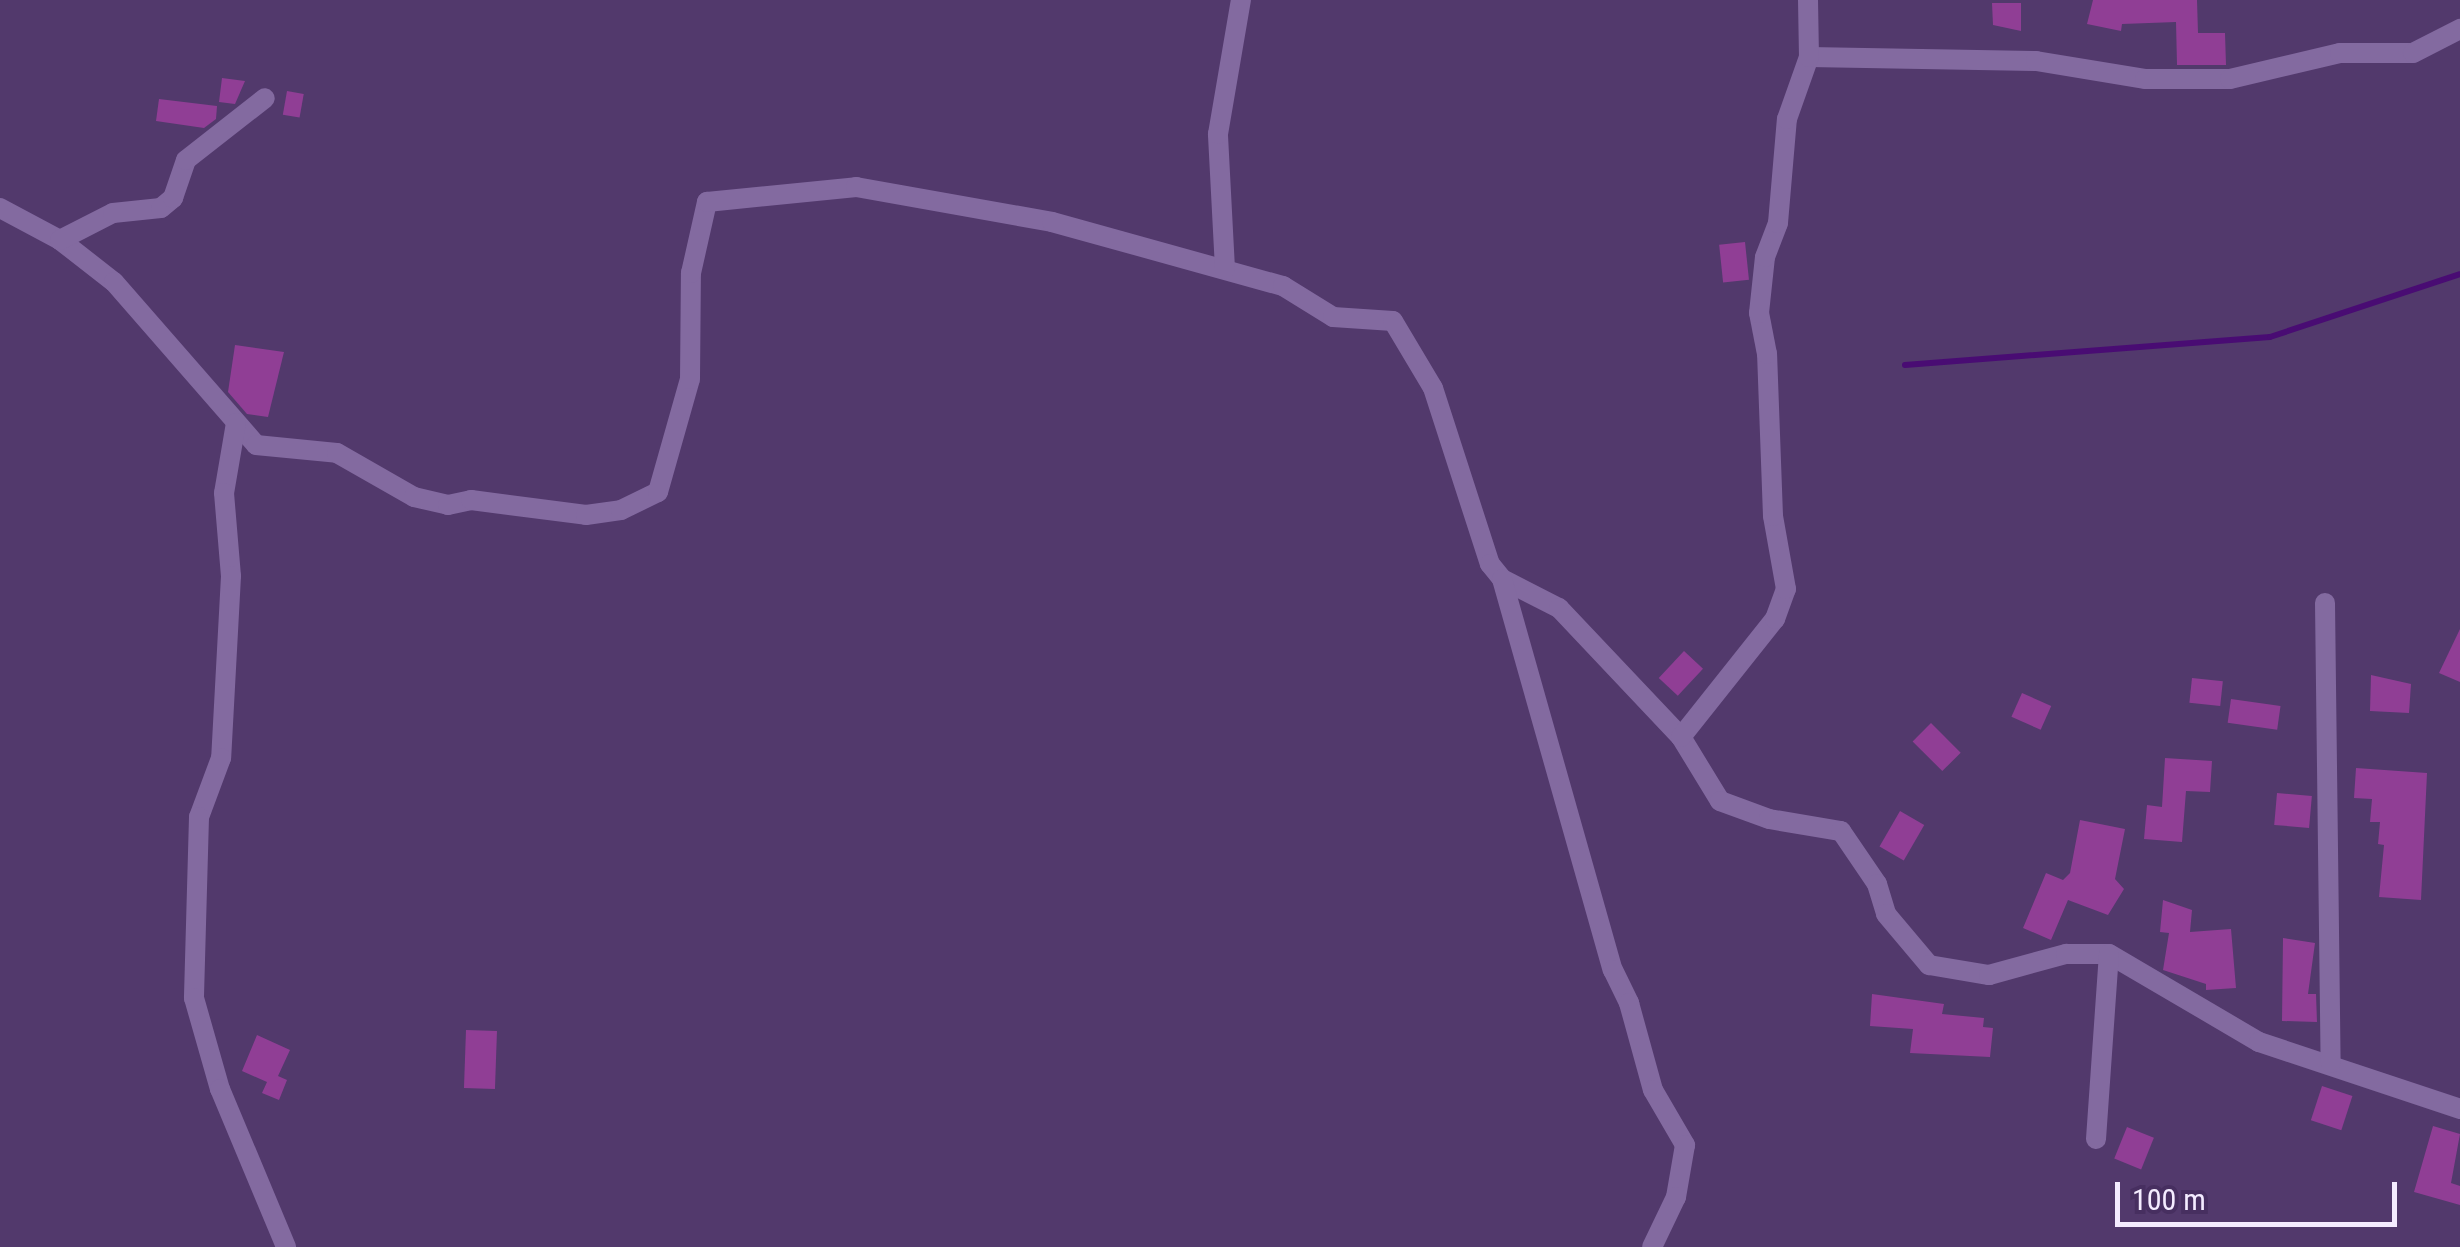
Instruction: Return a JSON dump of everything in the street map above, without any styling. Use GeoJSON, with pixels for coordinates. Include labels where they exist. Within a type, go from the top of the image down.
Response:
{"type":"FeatureCollection","features":[{"type":"Feature","properties":{"kind":"street"},"geometry":{"type":"LineString","coordinates":[[1225,269],[1218,134],[1240,0]]}},
{"type":"Feature","properties":{"kind":"street"},"geometry":{"type":"LineString","coordinates":[[1681,737],[1776,620],[1786,588],[1773,516],[1767,354],[1759,314],[1765,256],[1778,223],[1787,119],[1809,57],[1808,0]]}},
{"type":"Feature","properties":{"kind":"street"},"geometry":{"type":"LineString","coordinates":[[1809,57],[2036,61],[2145,79],[2230,79],[2340,53],[2413,53],[2460,29]]}},
{"type":"Feature","properties":{"kind":"street"},"geometry":{"type":"LineString","coordinates":[[60,240],[113,213],[162,208],[173,198],[186,160],[265,98]]}},
{"type":"Feature","properties":{"kind":"street"},"geometry":{"type":"LineString","coordinates":[[0,208],[60,240],[114,282],[256,445],[337,453],[414,497],[448,505],[470,500],[586,515],[640,504],[666,478],[690,379],[692,273],[707,202],[856,188],[1052,222],[1283,286],[1334,317],[1392,320],[1433,388],[1490,564],[1502,580],[1613,970],[1629,1003],[1653,1090],[1685,1145],[1684,1172],[1652,1247]]}},
{"type":"Feature","properties":{"kind":"street"},"geometry":{"type":"LineString","coordinates":[[236,422],[224,492],[231,576],[221,758],[199,817],[194,998],[220,1089],[286,1247]]}},
{"type":"Feature","properties":{"kind":"street"},"geometry":{"type":"LineString","coordinates":[[1502,580],[1559,608],[1681,737],[1720,801],[1768,819],[1840,831],[1876,884],[1886,914],[1929,965],[1989,975],[2066,954],[2109,954],[2259,1042],[2460,1108]]}},
{"type":"Feature","properties":{"kind":"street"},"geometry":{"type":"LineString","coordinates":[[2325,603],[2330,1063]]}},
{"type":"Feature","properties":{"kind":"street"},"geometry":{"type":"LineString","coordinates":[[2096,1139],[2109,954]]}},
{"type":"Feature","properties":{"kind":"building"},"geometry":{"type":"Polygon","coordinates":[[[2093,0],[2197,0],[2198,33],[2225,33],[2226,65],[2177,65],[2176,22],[2122,24],[2121,31],[2087,24],[2093,0]]]}},
{"type":"Feature","properties":{"kind":"building"},"geometry":{"type":"Polygon","coordinates":[[[1992,3],[2021,3],[2021,31],[1993,25],[1992,3]]]}},
{"type":"Feature","properties":{"kind":"building"},"geometry":{"type":"Polygon","coordinates":[[[222,78],[245,81],[235,104],[219,102],[222,78]]]}},
{"type":"Feature","properties":{"kind":"building"},"geometry":{"type":"Polygon","coordinates":[[[287,91],[304,94],[300,118],[283,115],[287,91]]]}},
{"type":"Feature","properties":{"kind":"building"},"geometry":{"type":"Polygon","coordinates":[[[159,99],[217,106],[216,119],[204,128],[156,121],[159,99]]]}},
{"type":"Feature","properties":{"kind":"building"},"geometry":{"type":"Polygon","coordinates":[[[1745,242],[1749,280],[1723,283],[1719,245],[1745,242]]]}},
{"type":"Feature","properties":{"kind":"building"},"geometry":{"type":"Polygon","coordinates":[[[235,345],[284,352],[268,417],[247,414],[228,392],[235,345]]]}},
{"type":"Feature","properties":{"kind":"building"},"geometry":{"type":"Polygon","coordinates":[[[2460,629],[2460,682],[2439,673],[2460,629]]]}},
{"type":"Feature","properties":{"kind":"building"},"geometry":{"type":"Polygon","coordinates":[[[1684,651],[1703,669],[1678,696],[1659,678],[1684,651]]]}},
{"type":"Feature","properties":{"kind":"building"},"geometry":{"type":"Polygon","coordinates":[[[2371,675],[2411,684],[2409,713],[2370,711],[2371,675]]]}},
{"type":"Feature","properties":{"kind":"building"},"geometry":{"type":"Polygon","coordinates":[[[2192,678],[2223,681],[2220,706],[2189,703],[2192,678]]]}},
{"type":"Feature","properties":{"kind":"building"},"geometry":{"type":"Polygon","coordinates":[[[2022,693],[2051,706],[2041,730],[2011,717],[2022,693]]]}},
{"type":"Feature","properties":{"kind":"building"},"geometry":{"type":"Polygon","coordinates":[[[2231,699],[2281,706],[2277,730],[2228,723],[2231,699]]]}},
{"type":"Feature","properties":{"kind":"building"},"geometry":{"type":"Polygon","coordinates":[[[1931,723],[1961,753],[1942,771],[1913,741],[1931,723]]]}},
{"type":"Feature","properties":{"kind":"building"},"geometry":{"type":"Polygon","coordinates":[[[2165,758],[2212,761],[2210,792],[2186,791],[2182,842],[2144,839],[2147,805],[2162,807],[2165,758]]]}},
{"type":"Feature","properties":{"kind":"building"},"geometry":{"type":"Polygon","coordinates":[[[2356,768],[2427,773],[2421,900],[2379,897],[2384,845],[2378,844],[2380,822],[2370,822],[2372,799],[2354,798],[2356,768]]]}},
{"type":"Feature","properties":{"kind":"building"},"geometry":{"type":"Polygon","coordinates":[[[2277,793],[2312,796],[2309,828],[2274,825],[2277,793]]]}},
{"type":"Feature","properties":{"kind":"building"},"geometry":{"type":"Polygon","coordinates":[[[1900,811],[1924,825],[1904,861],[1880,847],[1900,811]]]}},
{"type":"Feature","properties":{"kind":"building"},"geometry":{"type":"Polygon","coordinates":[[[2080,820],[2125,829],[2115,879],[2124,889],[2108,915],[2068,900],[2051,940],[2023,928],[2046,873],[2063,880],[2070,873],[2080,820]]]}},
{"type":"Feature","properties":{"kind":"building"},"geometry":{"type":"Polygon","coordinates":[[[2163,900],[2192,910],[2190,932],[2231,929],[2236,988],[2206,990],[2206,984],[2163,970],[2169,933],[2160,932],[2163,900]]]}},
{"type":"Feature","properties":{"kind":"building"},"geometry":{"type":"Polygon","coordinates":[[[2283,938],[2315,943],[2308,994],[2316,994],[2317,1022],[2282,1021],[2283,938]]]}},
{"type":"Feature","properties":{"kind":"building"},"geometry":{"type":"Polygon","coordinates":[[[1872,994],[1944,1004],[1942,1014],[1984,1018],[1983,1027],[1993,1028],[1990,1057],[1910,1053],[1913,1029],[1870,1026],[1872,994]]]}},
{"type":"Feature","properties":{"kind":"building"},"geometry":{"type":"Polygon","coordinates":[[[466,1030],[497,1031],[495,1089],[464,1088],[466,1030]]]}},
{"type":"Feature","properties":{"kind":"building"},"geometry":{"type":"Polygon","coordinates":[[[257,1035],[290,1050],[278,1076],[287,1080],[279,1100],[262,1093],[267,1082],[242,1071],[257,1035]]]}},
{"type":"Feature","properties":{"kind":"building"},"geometry":{"type":"Polygon","coordinates":[[[2322,1086],[2352,1096],[2341,1130],[2311,1120],[2322,1086]]]}},
{"type":"Feature","properties":{"kind":"building"},"geometry":{"type":"Polygon","coordinates":[[[2433,1126],[2460,1134],[2451,1183],[2460,1186],[2460,1205],[2414,1192],[2433,1126]]]}},
{"type":"Feature","properties":{"kind":"building"},"geometry":{"type":"Polygon","coordinates":[[[2127,1127],[2154,1138],[2141,1169],[2114,1159],[2127,1127]]]}},
{"type":"Feature","properties":{"kind":"waterway"},"geometry":{"type":"LineString","coordinates":[[1905,365],[2270,337],[2460,274]]}}]}
